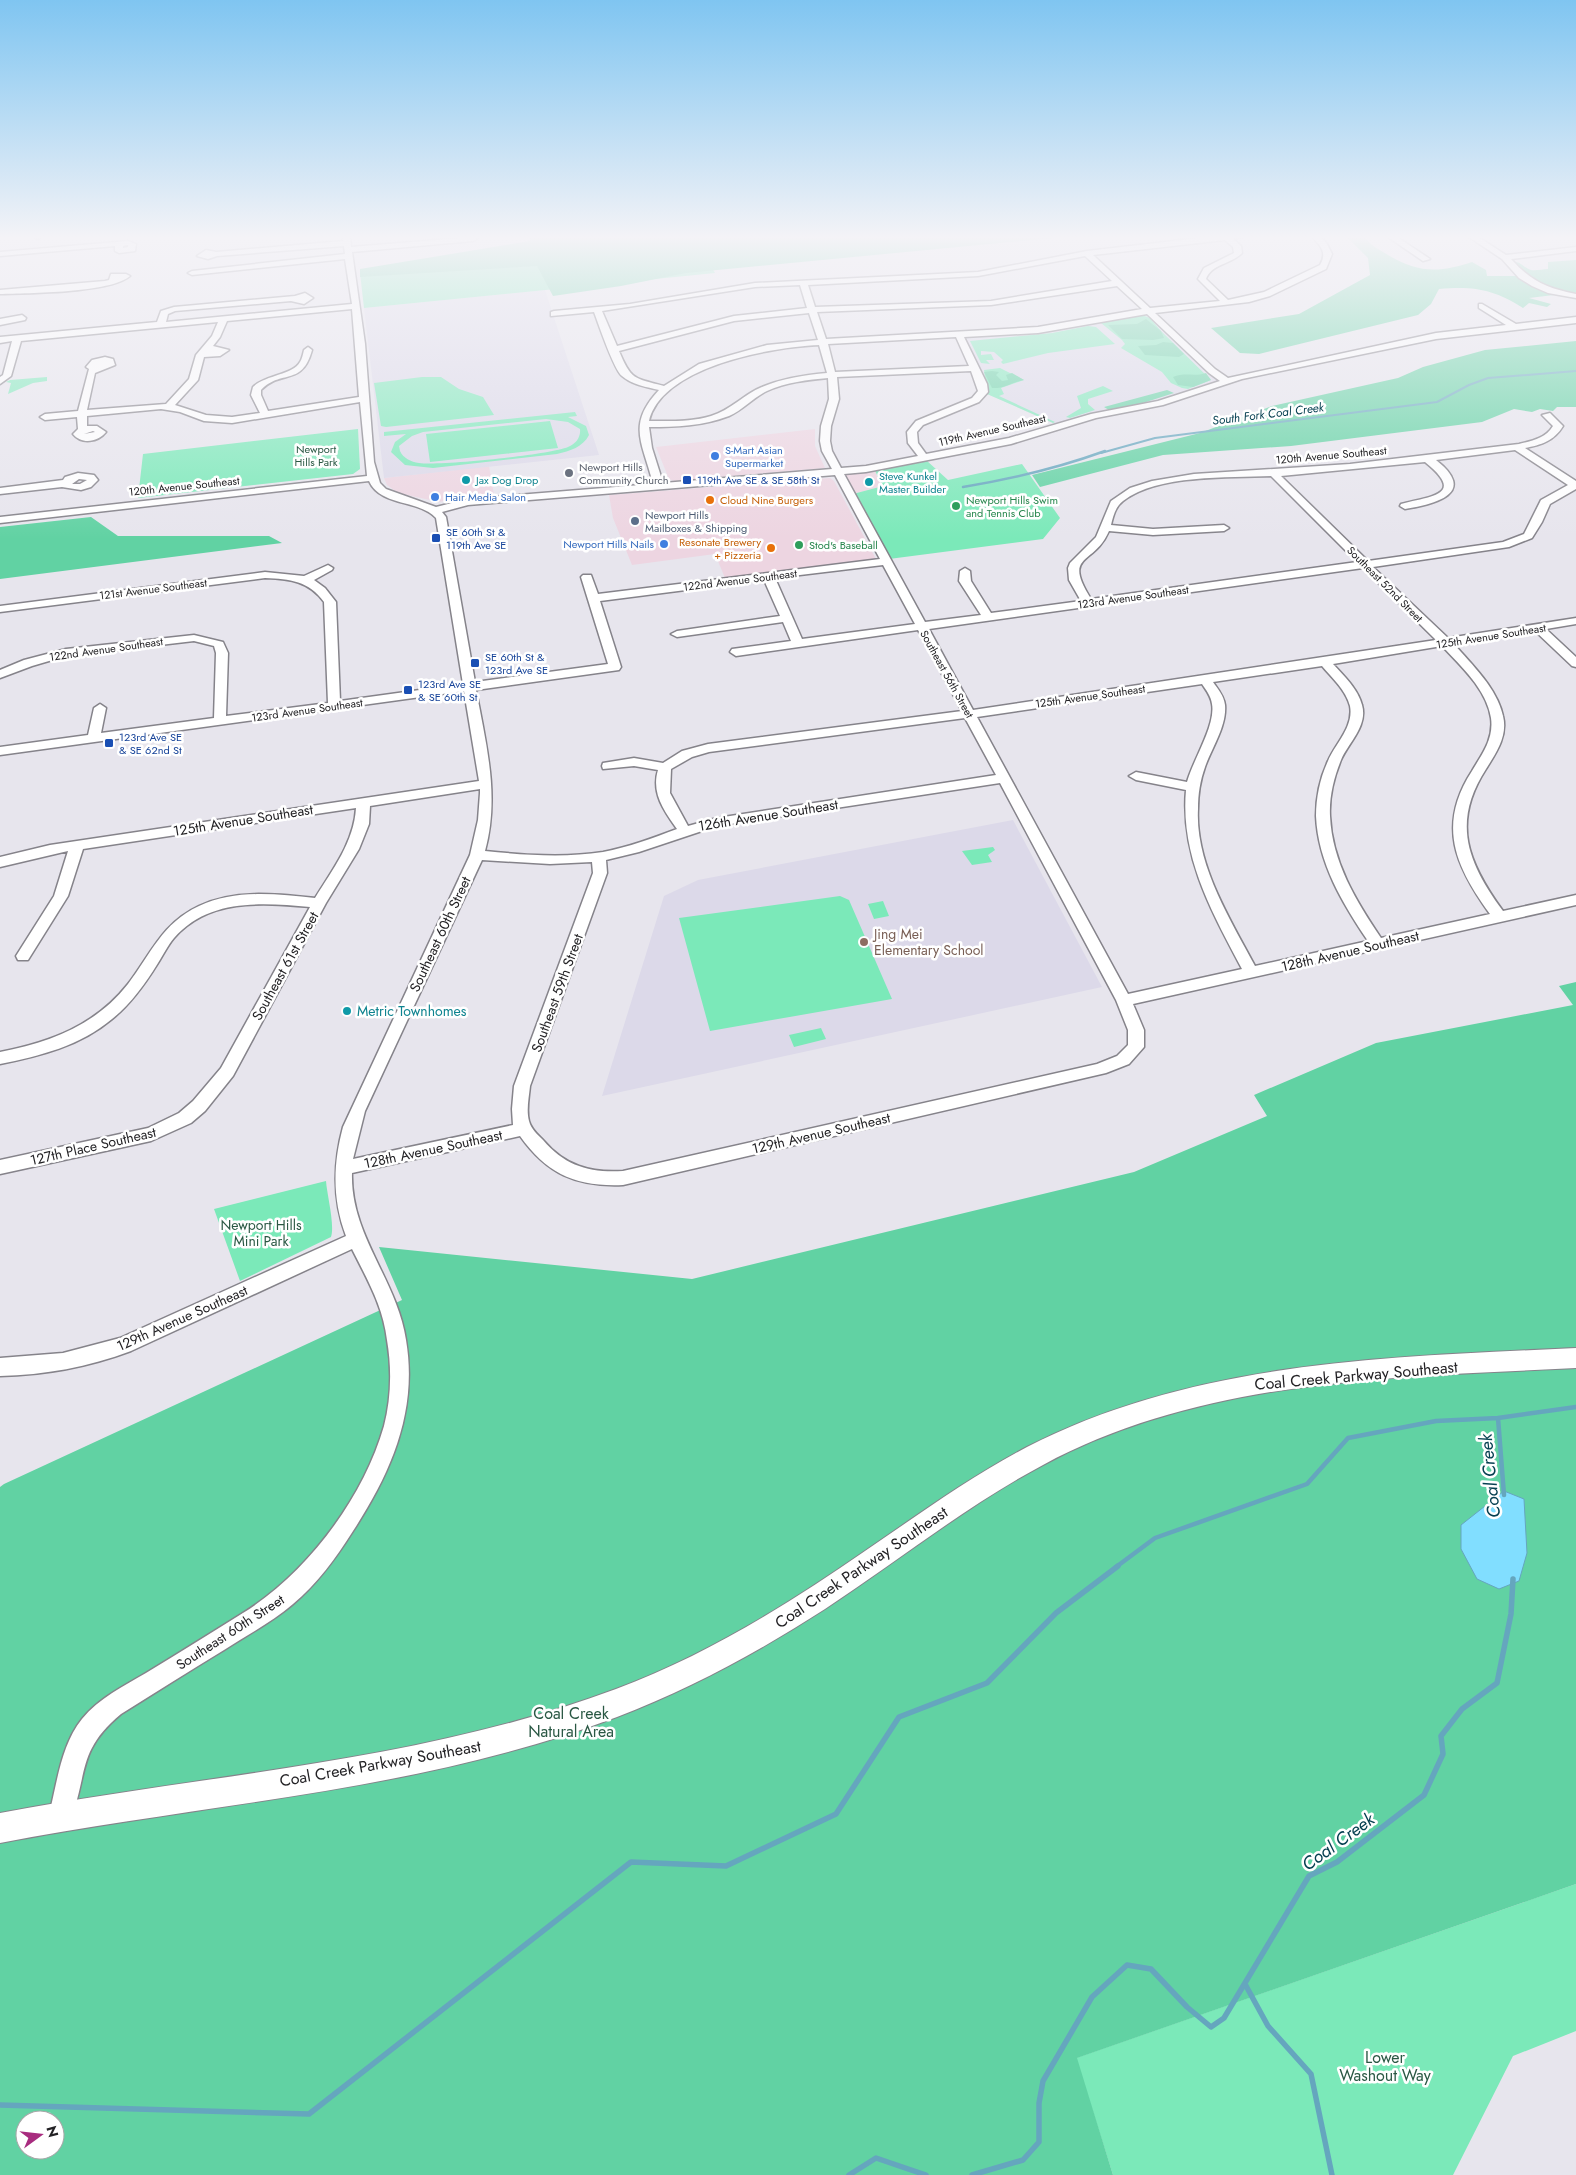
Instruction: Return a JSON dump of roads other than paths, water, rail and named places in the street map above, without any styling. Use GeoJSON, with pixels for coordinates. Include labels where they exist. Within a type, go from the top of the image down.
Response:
{"type":"FeatureCollection","features":[{"type":"Feature","properties":{"kind":"main road","name":"Coal Creek Parkway Southeast"},"geometry":{"type":"LineString","coordinates":[[0,1828],[61,1815],[415,1761],[488,1744],[585,1715],[684,1673],[790,1616],[951,1506],[1000,1475],[1064,1441],[1178,1402],[1242,1386],[1290,1379],[1576,1358]]}},
{"type":"Feature","properties":{"kind":"street"},"geometry":{"type":"LineString","coordinates":[[0,340],[33,336]]}},
{"type":"Feature","properties":{"kind":"street"},"geometry":{"type":"LineString","coordinates":[[169,406],[195,376],[200,355],[216,336]]}},
{"type":"Feature","properties":{"kind":"street"},"geometry":{"type":"LineString","coordinates":[[358,336],[372,478],[387,495],[435,511]]}},
{"type":"Feature","properties":{"kind":"street"},"geometry":{"type":"LineString","coordinates":[[607,336],[620,368],[629,377],[665,389]]}},
{"type":"Feature","properties":{"kind":"street"},"geometry":{"type":"LineString","coordinates":[[612,349],[641,344],[665,336]]}},
{"type":"Feature","properties":{"kind":"street","name":"Southeast 56th Street"},"geometry":{"type":"LineString","coordinates":[[819,336],[832,375],[834,398],[823,435],[826,451],[1124,1000],[1136,1030],[1136,1047],[1131,1054]]}},
{"type":"Feature","properties":{"kind":"street"},"geometry":{"type":"LineString","coordinates":[[659,487],[643,440],[643,424],[650,404],[665,389],[690,372],[729,357],[767,348],[821,342],[929,336]]}},
{"type":"Feature","properties":{"kind":"street"},"geometry":{"type":"LineString","coordinates":[[924,458],[914,446],[913,436],[915,430],[928,417],[972,404],[981,396],[982,384],[960,336]]}},
{"type":"Feature","properties":{"kind":"street"},"geometry":{"type":"LineString","coordinates":[[1175,336],[1212,372],[1225,380]]}},
{"type":"Feature","properties":{"kind":"street","name":"119th Avenue Southeast"},"geometry":{"type":"LineString","coordinates":[[435,511],[451,505],[468,502],[838,473],[924,458],[992,445],[1094,416],[1145,407],[1225,380],[1434,336]]}},
{"type":"Feature","properties":{"kind":"street"},"geometry":{"type":"LineString","coordinates":[[1,381],[7,376],[17,338]]}},
{"type":"Feature","properties":{"kind":"street"},"geometry":{"type":"LineString","coordinates":[[266,416],[256,395],[256,389],[268,380],[302,367],[306,361],[308,350],[316,345]]}},
{"type":"Feature","properties":{"kind":"street"},"geometry":{"type":"LineString","coordinates":[[200,355],[217,354],[225,350],[206,347]]}},
{"type":"Feature","properties":{"kind":"street"},"geometry":{"type":"LineString","coordinates":[[643,424],[676,424],[711,419],[728,413],[758,392],[775,385],[832,375],[974,368]]}},
{"type":"Feature","properties":{"kind":"street"},"geometry":{"type":"LineString","coordinates":[[83,430],[81,426],[83,413],[91,373],[94,369]]}},
{"type":"Feature","properties":{"kind":"street"},"geometry":{"type":"LineString","coordinates":[[45,417],[152,406],[169,406],[212,419],[237,420],[330,403],[364,399]]}},
{"type":"Feature","properties":{"kind":"street"},"geometry":{"type":"LineString","coordinates":[[198,415],[190,419],[191,424],[205,424],[212,419]]}},
{"type":"Feature","properties":{"kind":"street","name":"120th Avenue Southeast"},"geometry":{"type":"LineString","coordinates":[[1088,603],[1072,577],[1072,571],[1079,558],[1097,543],[1106,528],[1115,503],[1143,488],[1202,477],[1274,473],[1428,459],[1515,446],[1541,441],[1552,435],[1558,426],[1547,415]]}},
{"type":"Feature","properties":{"kind":"street"},"geometry":{"type":"LineString","coordinates":[[1515,446],[1575,485]]}},
{"type":"Feature","properties":{"kind":"street"},"geometry":{"type":"LineString","coordinates":[[1405,506],[1434,500],[1448,489],[1449,480],[1447,477],[1428,459]]}},
{"type":"Feature","properties":{"kind":"street","name":"Southeast 52nd Street"},"geometry":{"type":"LineString","coordinates":[[1274,473],[1444,643],[1486,689],[1497,715],[1496,741],[1491,754],[1465,791],[1458,817],[1458,837],[1480,891],[1500,918]]}},
{"type":"Feature","properties":{"kind":"street","name":"120th Avenue Southeast"},"geometry":{"type":"LineString","coordinates":[[0,520],[372,478]]}},
{"type":"Feature","properties":{"kind":"street"},"geometry":{"type":"LineString","coordinates":[[0,490],[66,483]]}},
{"type":"Feature","properties":{"kind":"street","name":"123rd Avenue Southeast"},"geometry":{"type":"LineString","coordinates":[[736,652],[1495,547],[1528,536],[1537,522],[1545,502],[1554,494],[1575,485]]}},
{"type":"Feature","properties":{"kind":"street","name":"Southeast 60th Street"},"geometry":{"type":"LineString","coordinates":[[61,1815],[78,1748],[84,1736],[98,1719],[113,1706],[286,1596],[311,1572],[323,1557],[374,1479],[392,1437],[399,1390],[398,1353],[389,1307],[356,1239],[343,1194],[342,1168],[348,1135],[357,1111],[477,855],[486,817],[486,784],[470,688],[442,521],[435,511]]}},
{"type":"Feature","properties":{"kind":"street"},"geometry":{"type":"LineString","coordinates":[[1106,528],[1153,532],[1224,528]]}},
{"type":"Feature","properties":{"kind":"street","name":"122nd Avenue Southeast"},"geometry":{"type":"LineString","coordinates":[[594,598],[886,562]]}},
{"type":"Feature","properties":{"kind":"street"},"geometry":{"type":"LineString","coordinates":[[328,568],[306,580],[322,590],[330,602],[334,706]]}},
{"type":"Feature","properties":{"kind":"street"},"geometry":{"type":"LineString","coordinates":[[965,571],[965,581],[988,617]]}},
{"type":"Feature","properties":{"kind":"street","name":"121st Avenue Southeast"},"geometry":{"type":"LineString","coordinates":[[0,608],[254,576],[286,576],[306,580]]}},
{"type":"Feature","properties":{"kind":"street"},"geometry":{"type":"LineString","coordinates":[[768,576],[798,643]]}},
{"type":"Feature","properties":{"kind":"street"},"geometry":{"type":"LineString","coordinates":[[587,577],[594,598]]}},
{"type":"Feature","properties":{"kind":"street","name":"123rd Avenue Southeast"},"geometry":{"type":"LineString","coordinates":[[0,752],[615,667],[594,598]]}},
{"type":"Feature","properties":{"kind":"street"},"geometry":{"type":"LineString","coordinates":[[677,634],[787,618]]}},
{"type":"Feature","properties":{"kind":"street","name":"125th Avenue Southeast"},"geometry":{"type":"LineString","coordinates":[[665,767],[687,754],[708,748],[969,714],[1205,680],[1576,621]]}},
{"type":"Feature","properties":{"kind":"street"},"geometry":{"type":"LineString","coordinates":[[1538,628],[1576,663]]}},
{"type":"Feature","properties":{"kind":"street","name":"122nd Avenue Southeast"},"geometry":{"type":"LineString","coordinates":[[0,674],[28,662],[66,654],[186,639],[215,641]]}},
{"type":"Feature","properties":{"kind":"street"},"geometry":{"type":"LineString","coordinates":[[215,641],[221,647],[222,653],[220,721]]}},
{"type":"Feature","properties":{"kind":"street"},"geometry":{"type":"LineString","coordinates":[[1325,662],[1348,688],[1356,705],[1357,714],[1355,724],[1338,753],[1327,780],[1323,817],[1326,837],[1344,891],[1378,944]]}},
{"type":"Feature","properties":{"kind":"street"},"geometry":{"type":"LineString","coordinates":[[1205,680],[1216,695],[1219,706],[1193,787],[1193,831],[1198,856],[1208,884],[1222,916],[1252,973]]}},
{"type":"Feature","properties":{"kind":"street"},"geometry":{"type":"LineString","coordinates":[[94,738],[100,708]]}},
{"type":"Feature","properties":{"kind":"street"},"geometry":{"type":"LineString","coordinates":[[608,766],[634,762],[665,767],[661,777],[662,795],[684,830]]}},
{"type":"Feature","properties":{"kind":"street"},"geometry":{"type":"LineString","coordinates":[[1136,776],[1193,787]]}},
{"type":"Feature","properties":{"kind":"street","name":"126th Avenue Southeast"},"geometry":{"type":"LineString","coordinates":[[477,855],[551,861],[599,858],[644,846],[684,830],[727,820],[1004,778]]}},
{"type":"Feature","properties":{"kind":"street","name":"125th Avenue Southeast"},"geometry":{"type":"LineString","coordinates":[[0,862],[30,853],[77,845],[486,784]]}},
{"type":"Feature","properties":{"kind":"street","name":"Southeast 61st Street"},"geometry":{"type":"LineString","coordinates":[[184,1118],[210,1095],[227,1072],[319,903],[358,836],[363,802]]}},
{"type":"Feature","properties":{"kind":"street"},"geometry":{"type":"LineString","coordinates":[[23,956],[61,896],[77,845]]}},
{"type":"Feature","properties":{"kind":"street","name":"Southeast 59th Street"},"geometry":{"type":"LineString","coordinates":[[523,1129],[520,1118],[522,1086],[596,886],[600,873],[599,858]]}},
{"type":"Feature","properties":{"kind":"street"},"geometry":{"type":"LineString","coordinates":[[0,1058],[39,1050],[75,1037],[91,1027],[122,1002],[176,927],[205,910],[240,898],[319,903]]}},
{"type":"Feature","properties":{"kind":"street","name":"128th Avenue Southeast"},"geometry":{"type":"LineString","coordinates":[[1124,1000],[1576,900]]}},
{"type":"Feature","properties":{"kind":"street","name":"129th Avenue Southeast"},"geometry":{"type":"LineString","coordinates":[[523,1129],[546,1158],[558,1167],[588,1178],[623,1178],[1100,1069],[1114,1065],[1131,1054]]}},
{"type":"Feature","properties":{"kind":"street","name":"127th Place Southeast"},"geometry":{"type":"LineString","coordinates":[[0,1167],[151,1134],[184,1118]]}},
{"type":"Feature","properties":{"kind":"street","name":"128th Avenue Southeast"},"geometry":{"type":"LineString","coordinates":[[342,1168],[523,1129]]}},
{"type":"Feature","properties":{"kind":"street","name":"129th Avenue Southeast"},"geometry":{"type":"LineString","coordinates":[[0,1367],[52,1364],[108,1350],[356,1239]]}},
{"type":"Feature","properties":{"kind":"water"},"geometry":{"type":"Polygon","coordinates":[[[1504,1491],[1524,1499],[1527,1553],[1519,1581],[1499,1589],[1477,1579],[1461,1549],[1461,1525],[1504,1491]]]}},
{"type":"Feature","properties":{"kind":"waterway","name":"South Fork Coal Creek"},"geometry":{"type":"LineString","coordinates":[[1101,453],[1155,438],[1437,402],[1469,385],[1488,378],[1576,371]]}},
{"type":"Feature","properties":{"kind":"waterway","name":"South Fork Coal Creek"},"geometry":{"type":"LineString","coordinates":[[963,487],[1035,472],[1105,451]]}},
{"type":"Feature","properties":{"kind":"waterway","name":"Coal Creek"},"geometry":{"type":"LineString","coordinates":[[1498,1418],[1576,1407]]}},
{"type":"Feature","properties":{"kind":"waterway"},"geometry":{"type":"LineString","coordinates":[[1116,1567],[1155,1538],[1307,1484],[1348,1438],[1436,1421],[1498,1418]]}},
{"type":"Feature","properties":{"kind":"waterway","name":"Coal Creek"},"geometry":{"type":"LineString","coordinates":[[1498,1418],[1504,1495]]}},
{"type":"Feature","properties":{"kind":"waterway"},"geometry":{"type":"LineString","coordinates":[[0,2105],[309,2114],[631,1862],[726,1866],[836,1814],[899,1717],[987,1683],[1056,1613],[1118,1566]]}},
{"type":"Feature","properties":{"kind":"waterway","name":"Coal Creek"},"geometry":{"type":"LineString","coordinates":[[972,2175],[1023,2160],[1039,2142],[1039,2103],[1043,2081],[1092,1997],[1127,1965],[1151,1969],[1187,2007],[1211,2027],[1224,2018],[1309,1876],[1337,1862],[1424,1795],[1443,1754],[1441,1736],[1462,1709],[1497,1683],[1511,1614],[1513,1579]]}},
{"type":"Feature","properties":{"kind":"waterway"},"geometry":{"type":"LineString","coordinates":[[1245,1984],[1268,2026],[1311,2074],[1332,2175]]}},
{"type":"Feature","properties":{"kind":"waterway","name":"Coal Creek"},"geometry":{"type":"LineString","coordinates":[[849,2175],[876,2158],[926,2175]]}},
{"type":"Feature","properties":{"kind":"place","name":"S-Mart Asian Supermarket"},"geometry":{"type":"Point","coordinates":[715,456]}},
{"type":"Feature","properties":{"kind":"place","name":"Newport Hills Community Church"},"geometry":{"type":"Point","coordinates":[569,473]}},
{"type":"Feature","properties":{"kind":"place","name":"Jax Dog Drop"},"geometry":{"type":"Point","coordinates":[466,480]}},
{"type":"Feature","properties":{"kind":"place","name":"119th Ave SE & SE 58th St"},"geometry":{"type":"Point","coordinates":[687,480]}},
{"type":"Feature","properties":{"kind":"place","name":"Steve Kunkel Master Builder"},"geometry":{"type":"Point","coordinates":[869,482]}},
{"type":"Feature","properties":{"kind":"place","name":"Hair Media Salon"},"geometry":{"type":"Point","coordinates":[435,497]}},
{"type":"Feature","properties":{"kind":"place","name":"Cloud Nine Burgers"},"geometry":{"type":"Point","coordinates":[710,500]}},
{"type":"Feature","properties":{"kind":"place","name":"Newport Hills Swim and Tennis Club"},"geometry":{"type":"Point","coordinates":[956,506]}},
{"type":"Feature","properties":{"kind":"place","name":"Newport Hills Mailboxes & Shipping"},"geometry":{"type":"Point","coordinates":[635,521]}},
{"type":"Feature","properties":{"kind":"place","name":"SE 60th St & 119th Ave SE"},"geometry":{"type":"Point","coordinates":[436,538]}},
{"type":"Feature","properties":{"kind":"place","name":"Newport Hills Nails"},"geometry":{"type":"Point","coordinates":[664,544]}},
{"type":"Feature","properties":{"kind":"place","name":"Stod's Baseball"},"geometry":{"type":"Point","coordinates":[799,545]}},
{"type":"Feature","properties":{"kind":"place","name":"Resonate Brewery + Pizzeria"},"geometry":{"type":"Point","coordinates":[771,548]}},
{"type":"Feature","properties":{"kind":"place","name":"SE 60th St & 123rd Ave SE"},"geometry":{"type":"Point","coordinates":[475,663]}},
{"type":"Feature","properties":{"kind":"place","name":"123rd Ave SE & SE 60th St"},"geometry":{"type":"Point","coordinates":[408,690]}},
{"type":"Feature","properties":{"kind":"place","name":"123rd Ave SE & SE 62nd St"},"geometry":{"type":"Point","coordinates":[109,743]}},
{"type":"Feature","properties":{"kind":"place","name":"Jing Mei Elementary School"},"geometry":{"type":"Point","coordinates":[864,942]}},
{"type":"Feature","properties":{"kind":"place","name":"Metric Townhomes"},"geometry":{"type":"Point","coordinates":[347,1011]}},
{"type":"Feature","properties":{"kind":"park label","name":"Newport Hills Park"},"geometry":{"type":"Point","coordinates":[316,455]}},
{"type":"Feature","properties":{"kind":"park label","name":"Newport Hills Mini Park"},"geometry":{"type":"Point","coordinates":[261,1234]}},
{"type":"Feature","properties":{"kind":"park label","name":"Coal Creek Natural Area"},"geometry":{"type":"Point","coordinates":[571,1722]}},
{"type":"Feature","properties":{"kind":"park label","name":"Lower Washout Way"},"geometry":{"type":"Point","coordinates":[1385,2066]}}]}
